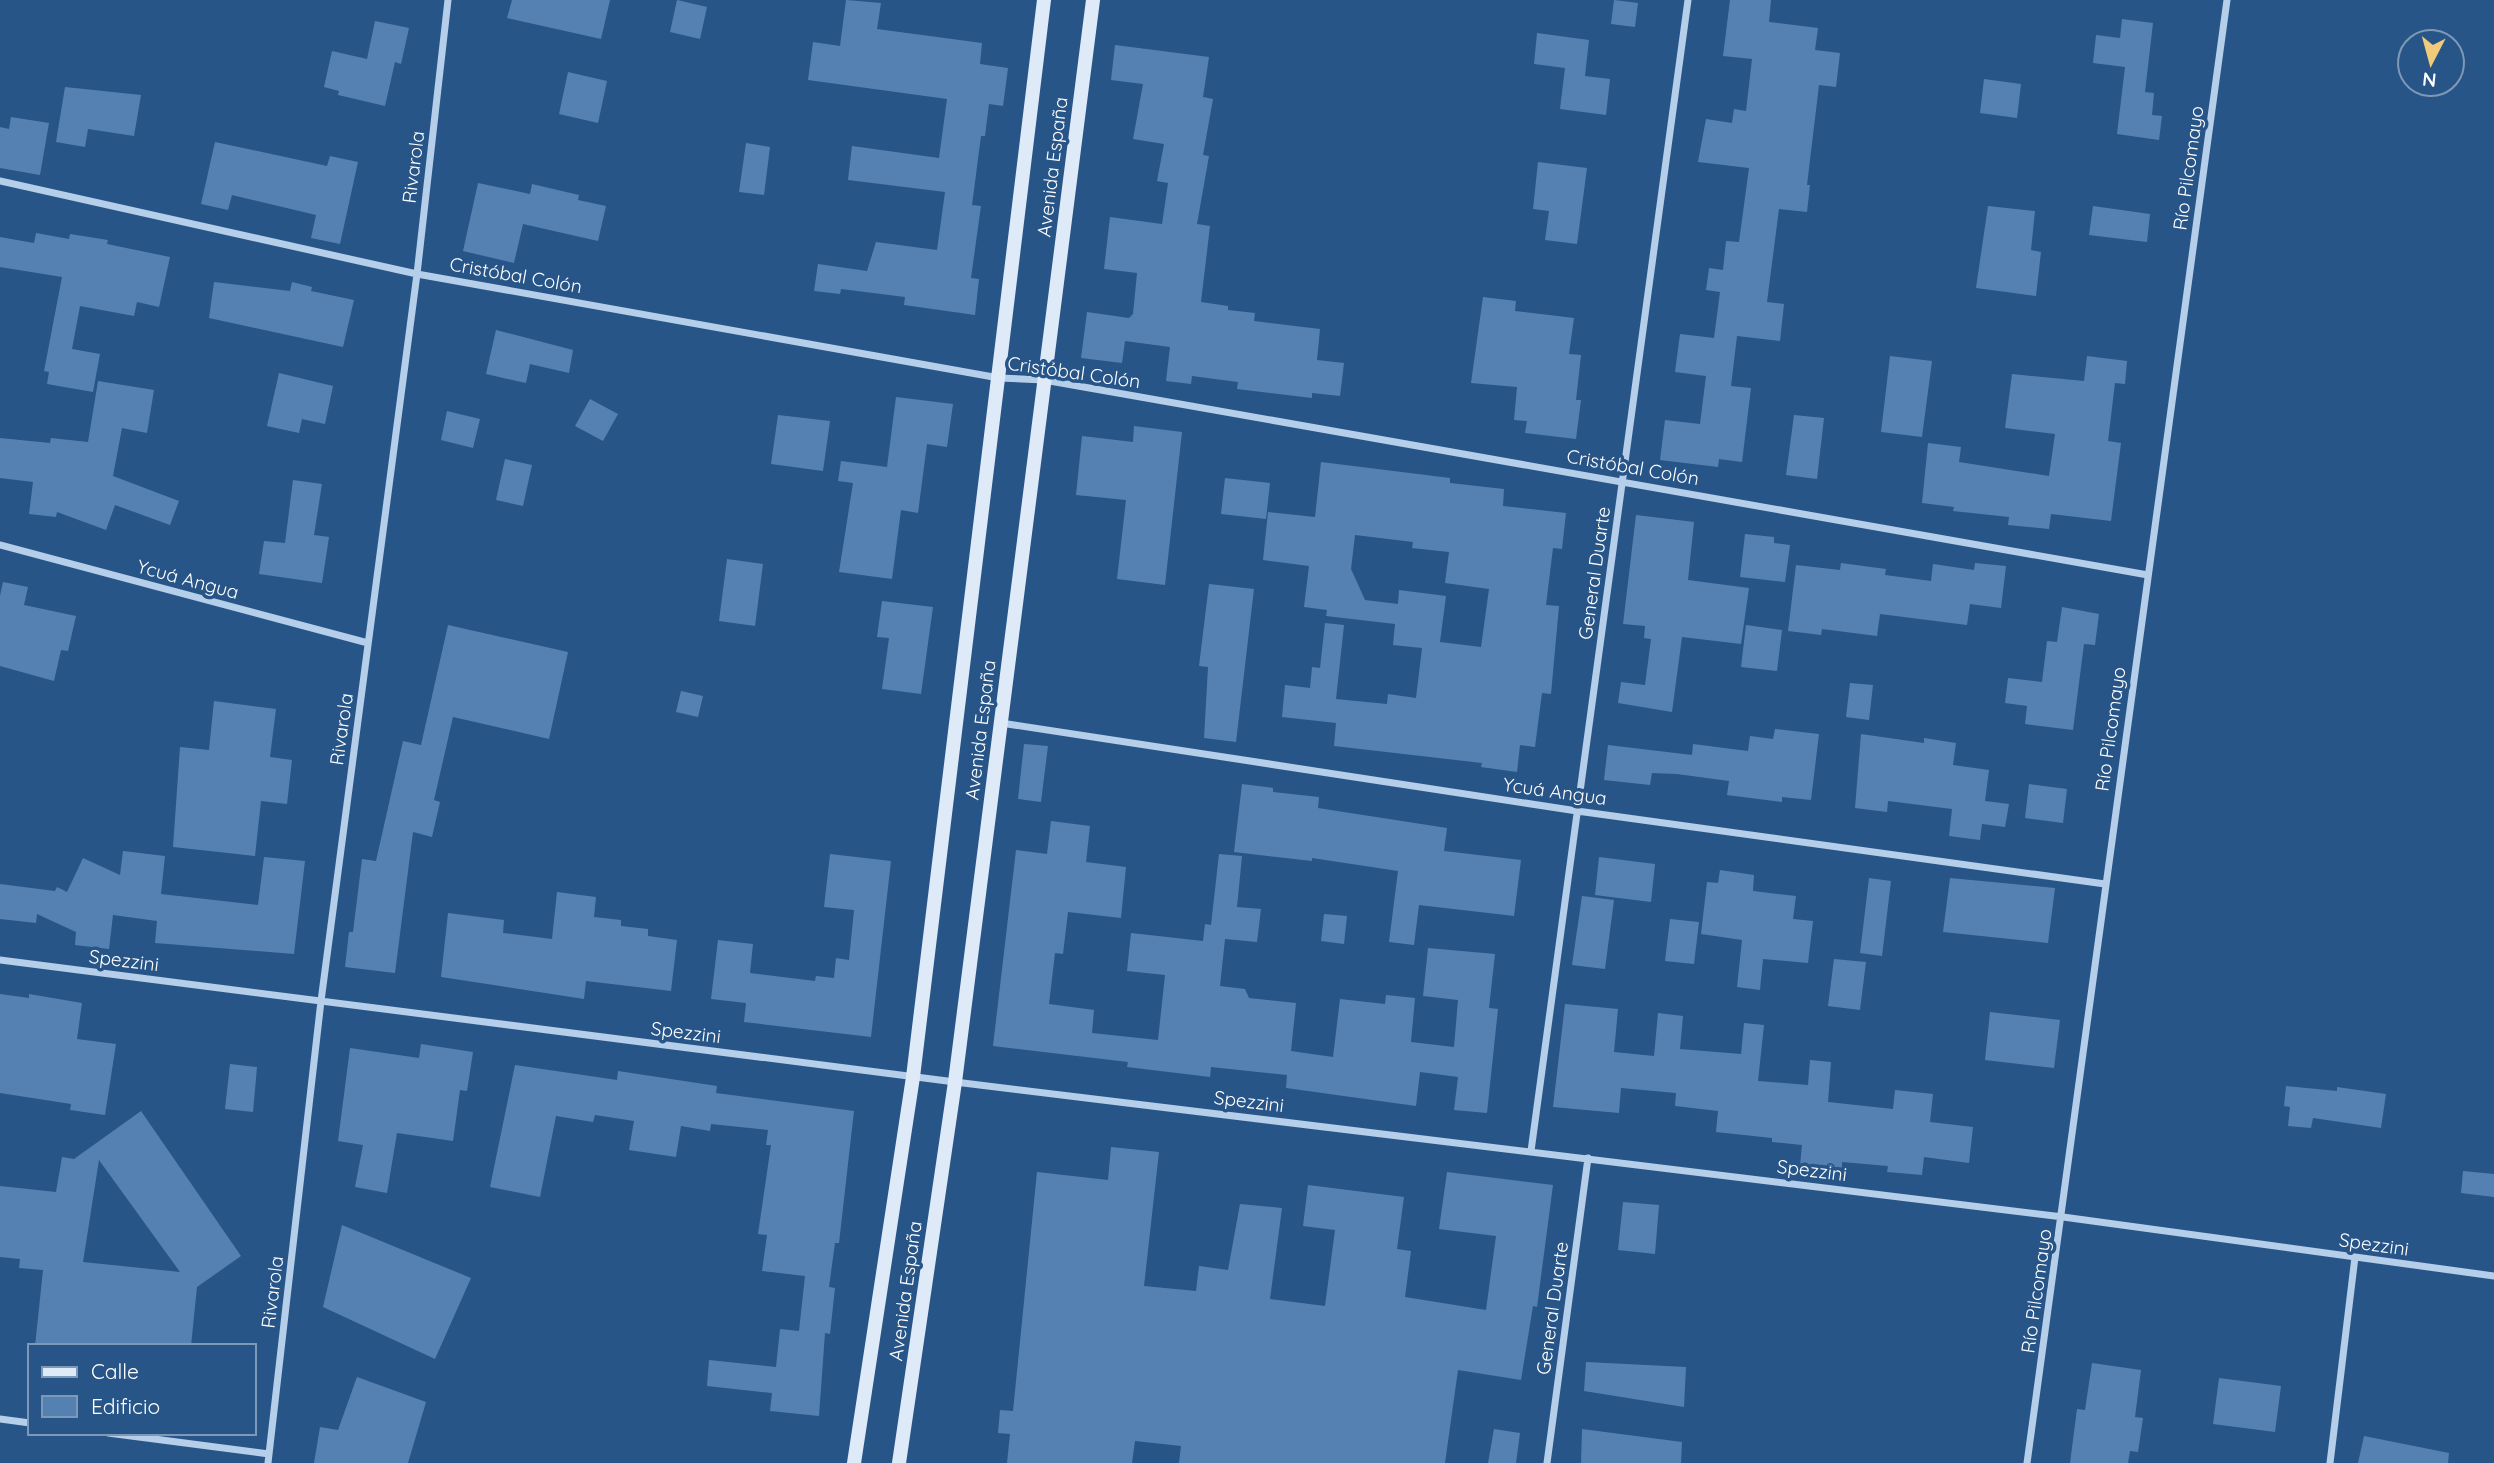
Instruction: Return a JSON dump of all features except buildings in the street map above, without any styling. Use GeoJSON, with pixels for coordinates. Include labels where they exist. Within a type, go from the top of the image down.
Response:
{"type":"FeatureCollection","features":[{"type":"Feature","properties":{"kind":"street","name":"Rivarola"},"geometry":{"type":"LineString","coordinates":[[268,1463],[321,1001],[417,274],[449,0]]}},
{"type":"Feature","properties":{"kind":"street","name":"Avenida España"},"geometry":{"type":"LineString","coordinates":[[854,1463],[913,1077],[1044,0]]}},
{"type":"Feature","properties":{"kind":"street","name":"Avenida España"},"geometry":{"type":"LineString","coordinates":[[899,1463],[955,1082],[1093,0]]}},
{"type":"Feature","properties":{"kind":"street","name":"General Duarte"},"geometry":{"type":"LineString","coordinates":[[1531,1151],[1688,0]]}},
{"type":"Feature","properties":{"kind":"street","name":"Río Pilcomayo"},"geometry":{"type":"LineString","coordinates":[[2027,1463],[2063,1216],[2105,884],[2227,0]]}},
{"type":"Feature","properties":{"kind":"street","name":"Cristóbal Colón"},"geometry":{"type":"LineString","coordinates":[[0,181],[417,274],[999,378],[1044,380],[2148,575]]}},
{"type":"Feature","properties":{"kind":"street","name":"Ycuá Angua"},"geometry":{"type":"LineString","coordinates":[[0,545],[368,643]]}},
{"type":"Feature","properties":{"kind":"street","name":"Ycuá Angua"},"geometry":{"type":"LineString","coordinates":[[1001,723],[1577,811],[2105,884]]}},
{"type":"Feature","properties":{"kind":"street","name":"Spezzini"},"geometry":{"type":"LineString","coordinates":[[0,960],[913,1077],[2063,1216],[2494,1276]]}},
{"type":"Feature","properties":{"kind":"street","name":"General Duarte"},"geometry":{"type":"LineString","coordinates":[[1547,1463],[1588,1158]]}},
{"type":"Feature","properties":{"kind":"street"},"geometry":{"type":"LineString","coordinates":[[2330,1463],[2355,1257]]}},
{"type":"Feature","properties":{"kind":"street"},"geometry":{"type":"LineString","coordinates":[[0,1419],[28,1423]]}},
{"type":"Feature","properties":{"kind":"street"},"geometry":{"type":"LineString","coordinates":[[123,1435],[269,1454]]}}]}
